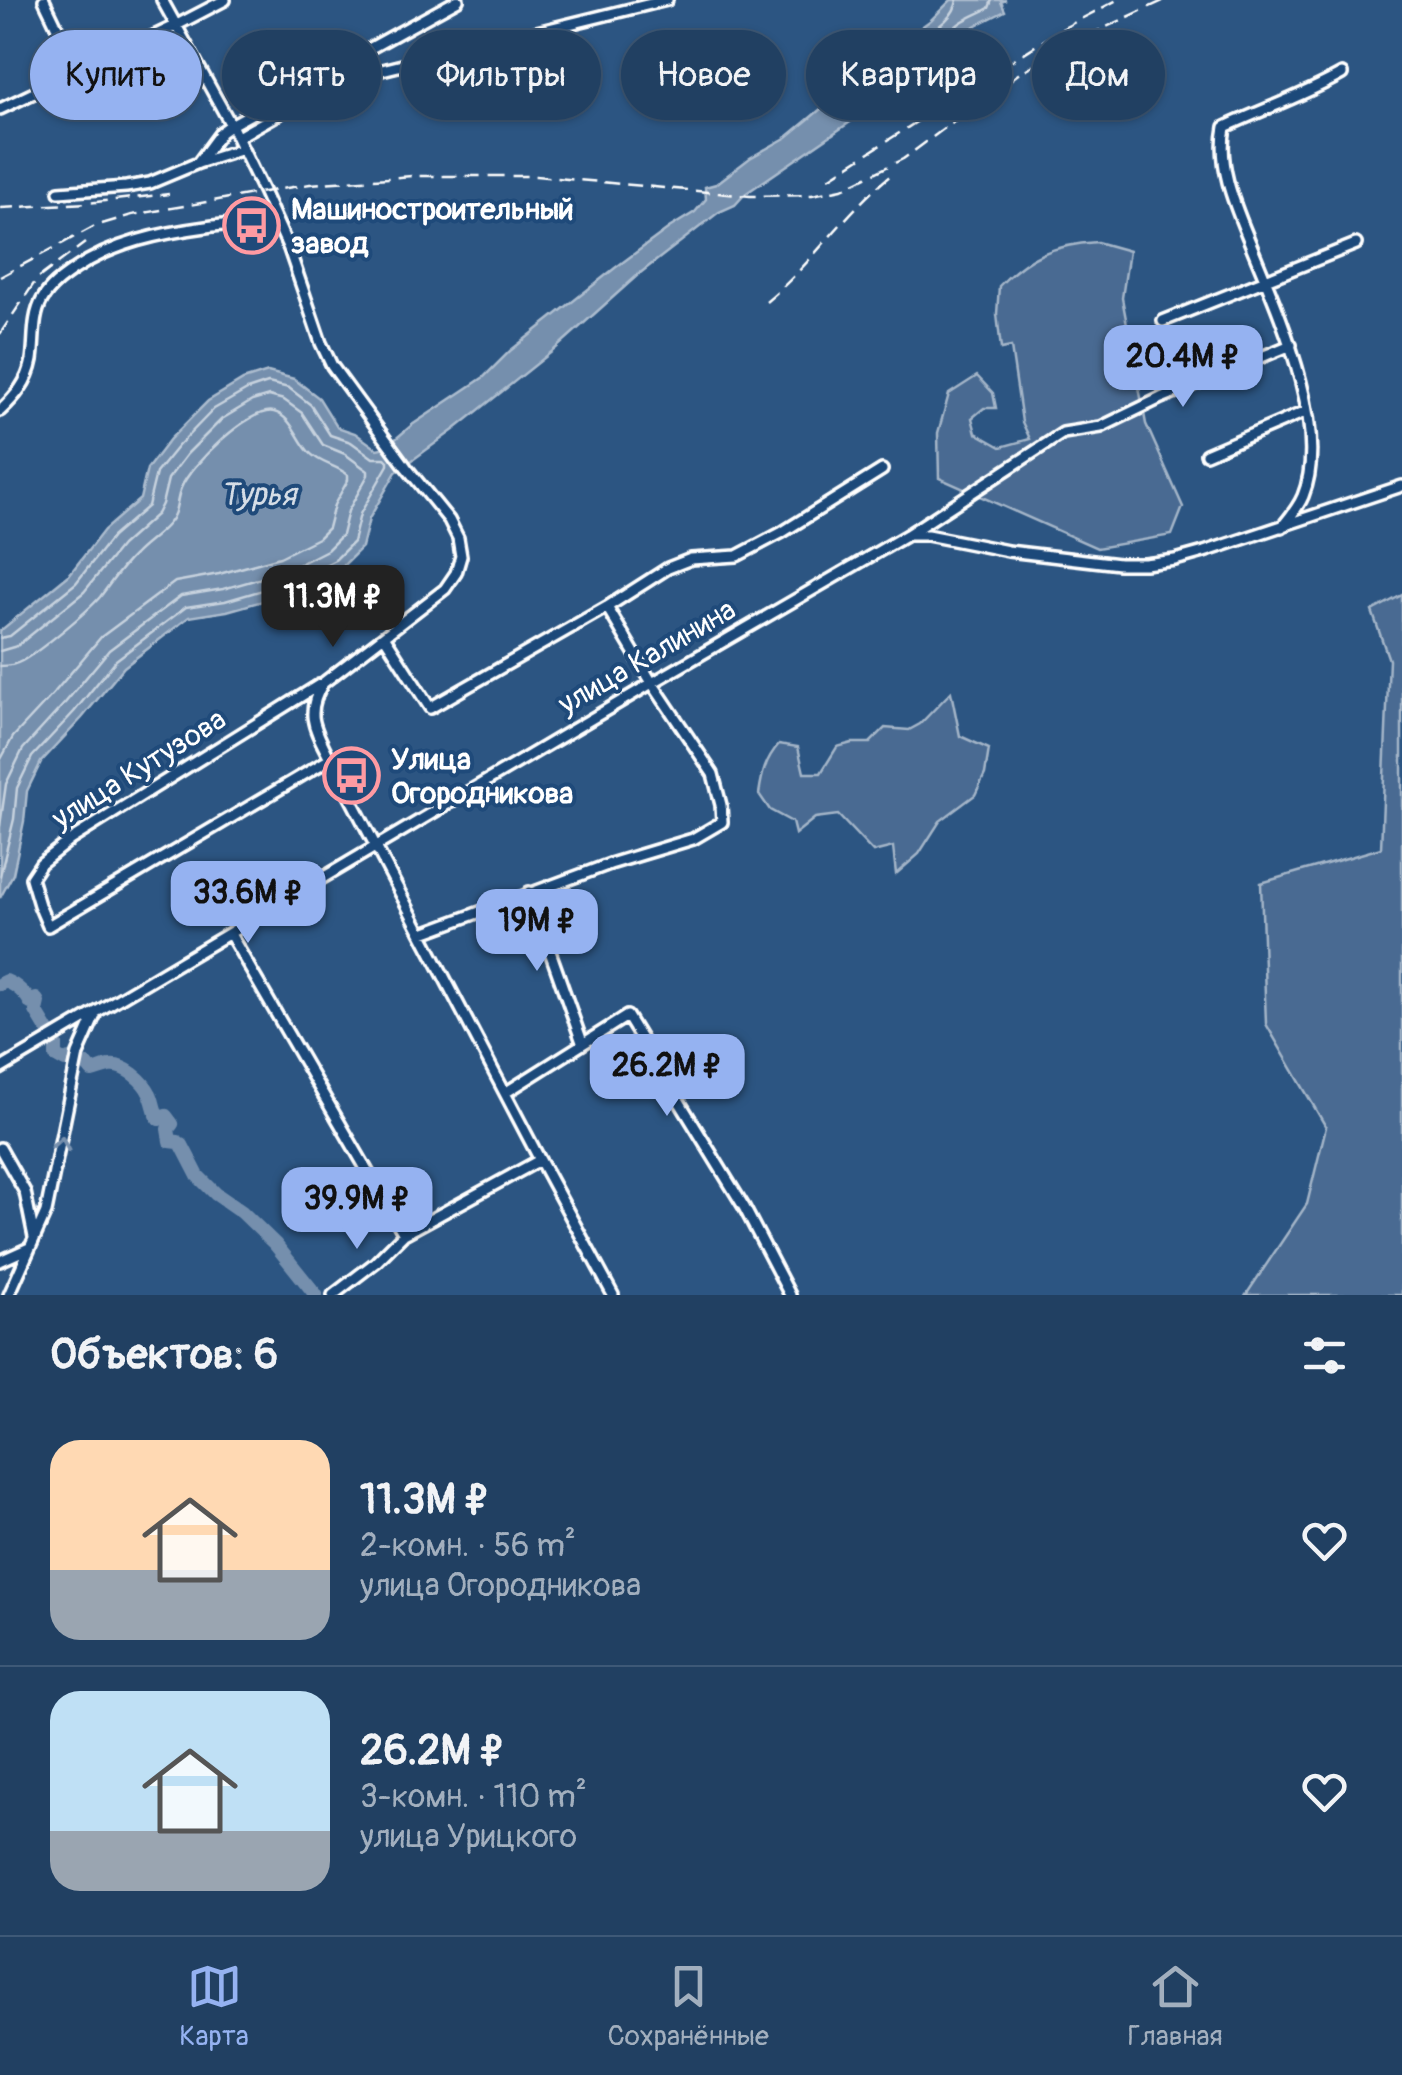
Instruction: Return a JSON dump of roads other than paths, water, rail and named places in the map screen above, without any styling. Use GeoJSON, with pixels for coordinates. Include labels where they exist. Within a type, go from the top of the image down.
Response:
{"type":"FeatureCollection","features":[{"type":"Feature","properties":{"kind":"street"},"geometry":{"type":"LineString","coordinates":[[44,0],[58,30]]}},
{"type":"Feature","properties":{"kind":"street"},"geometry":{"type":"LineString","coordinates":[[162,0],[238,138],[291,257],[332,366],[449,520],[458,538],[460,556],[456,572],[445,589],[323,682],[312,704],[312,718],[330,759],[613,1295]]}},
{"type":"Feature","properties":{"kind":"street"},"geometry":{"type":"LineString","coordinates":[[166,30],[226,0]]}},
{"type":"Feature","properties":{"kind":"street"},"geometry":{"type":"LineString","coordinates":[[381,42],[458,0]]}},
{"type":"Feature","properties":{"kind":"street"},"geometry":{"type":"LineString","coordinates":[[381,71],[667,0]]}},
{"type":"Feature","properties":{"kind":"street"},"geometry":{"type":"LineString","coordinates":[[1282,527],[1308,483],[1306,411],[1291,345],[1233,201],[1222,142],[1225,127],[1314,90],[1342,74]]}},
{"type":"Feature","properties":{"kind":"street"},"geometry":{"type":"LineString","coordinates":[[0,109],[30,94]]}},
{"type":"Feature","properties":{"kind":"street"},"geometry":{"type":"LineString","coordinates":[[198,164],[221,132],[238,120]]}},
{"type":"Feature","properties":{"kind":"street"},"geometry":{"type":"LineString","coordinates":[[238,138],[268,120]]}},
{"type":"Feature","properties":{"kind":"street"},"geometry":{"type":"LineString","coordinates":[[59,192],[150,183],[243,149]]}},
{"type":"Feature","properties":{"kind":"street"},"geometry":{"type":"LineString","coordinates":[[0,412],[24,382],[32,358],[40,303],[62,278],[85,262],[141,240],[274,216]]}},
{"type":"Feature","properties":{"kind":"street"},"geometry":{"type":"LineString","coordinates":[[1163,321],[1356,244]]}},
{"type":"Feature","properties":{"kind":"street","name":"улица Калинина"},"geometry":{"type":"LineString","coordinates":[[0,1069],[907,535],[1063,433],[1101,427],[1160,398],[1291,345]]}},
{"type":"Feature","properties":{"kind":"street"},"geometry":{"type":"LineString","coordinates":[[1206,454],[1306,411]]}},
{"type":"Feature","properties":{"kind":"street"},"geometry":{"type":"LineString","coordinates":[[384,636],[430,708],[668,568],[691,559],[736,556],[882,470]]}},
{"type":"Feature","properties":{"kind":"street"},"geometry":{"type":"LineString","coordinates":[[907,535],[1066,559],[1145,564],[1175,560],[1402,486]]}},
{"type":"Feature","properties":{"kind":"street"},"geometry":{"type":"LineString","coordinates":[[423,933],[529,892],[693,839],[722,822],[712,774],[607,607]]}},
{"type":"Feature","properties":{"kind":"street","name":"улица Кутузова"},"geometry":{"type":"LineString","coordinates":[[323,682],[70,840],[41,863],[32,878],[48,926],[330,759]]}},
{"type":"Feature","properties":{"kind":"street"},"geometry":{"type":"LineString","coordinates":[[529,892],[582,1042]]}},
{"type":"Feature","properties":{"kind":"street"},"geometry":{"type":"LineString","coordinates":[[230,934],[404,1234]]}},
{"type":"Feature","properties":{"kind":"street"},"geometry":{"type":"LineString","coordinates":[[9,1295],[46,1212],[78,1054],[98,1010]]}},
{"type":"Feature","properties":{"kind":"street"},"geometry":{"type":"LineString","coordinates":[[505,1093],[626,1016],[744,1208],[790,1295]]}},
{"type":"Feature","properties":{"kind":"street"},"geometry":{"type":"LineString","coordinates":[[0,1148],[25,1192],[32,1243]]}},
{"type":"Feature","properties":{"kind":"street"},"geometry":{"type":"LineString","coordinates":[[333,1295],[404,1234],[540,1160]]}},
{"type":"Feature","properties":{"kind":"street"},"geometry":{"type":"LineString","coordinates":[[0,1262],[32,1243]]}},
{"type":"Feature","properties":{"kind":"water","name":"Турья"},"geometry":{"type":"Polygon","coordinates":[[[951,0],[1006,0],[1001,2],[1005,11],[967,30],[917,30],[951,0]]]}},
{"type":"Feature","properties":{"kind":"water","name":"Турья"},"geometry":{"type":"Polygon","coordinates":[[[808,120],[853,120],[745,194],[735,205],[719,212],[639,274],[554,350],[396,472],[369,519],[362,547],[341,568],[295,592],[189,617],[124,667],[41,762],[27,791],[13,874],[0,898],[0,631],[69,575],[104,530],[140,499],[147,469],[208,401],[243,380],[268,372],[294,379],[319,398],[337,427],[355,433],[377,449],[386,447],[484,377],[510,351],[615,268],[695,212],[706,199],[705,187],[716,184],[808,120]]]}},
{"type":"Feature","properties":{"kind":"waterway"},"geometry":{"type":"LineString","coordinates":[[0,984],[6,981],[13,985],[31,1003],[36,999],[36,1011],[48,1031]]}},
{"type":"Feature","properties":{"kind":"waterway"},"geometry":{"type":"LineString","coordinates":[[56,1044],[56,1056],[65,1061],[70,1059]]}},
{"type":"Feature","properties":{"kind":"waterway"},"geometry":{"type":"LineString","coordinates":[[87,1065],[92,1071],[121,1067],[143,1084],[159,1119],[166,1116],[172,1124],[168,1129],[170,1141],[182,1145],[198,1176],[275,1244],[316,1295]]}},
{"type":"Feature","properties":{"kind":"railway"},"geometry":{"type":"LineString","coordinates":[[829,178],[1060,30],[1117,0]]}},
{"type":"Feature","properties":{"kind":"railway"},"geometry":{"type":"LineString","coordinates":[[0,277],[95,226],[132,215],[310,184],[413,176],[536,176],[750,196],[812,195],[842,189],[903,159],[1021,72],[1165,0]]}},
{"type":"Feature","properties":{"kind":"railway"},"geometry":{"type":"LineString","coordinates":[[766,302],[891,175]]}},
{"type":"Feature","properties":{"kind":"railway"},"geometry":{"type":"LineString","coordinates":[[0,208],[169,194]]}},
{"type":"Feature","properties":{"kind":"railway"},"geometry":{"type":"LineString","coordinates":[[0,334],[37,279],[85,243]]}},
{"type":"Feature","properties":{"kind":"place","name":"Машиностроительный завод"},"geometry":{"type":"Point","coordinates":[252,226]}},
{"type":"Feature","properties":{"kind":"place","name":"Улица Огородникова"},"geometry":{"type":"Point","coordinates":[352,776]}}]}
